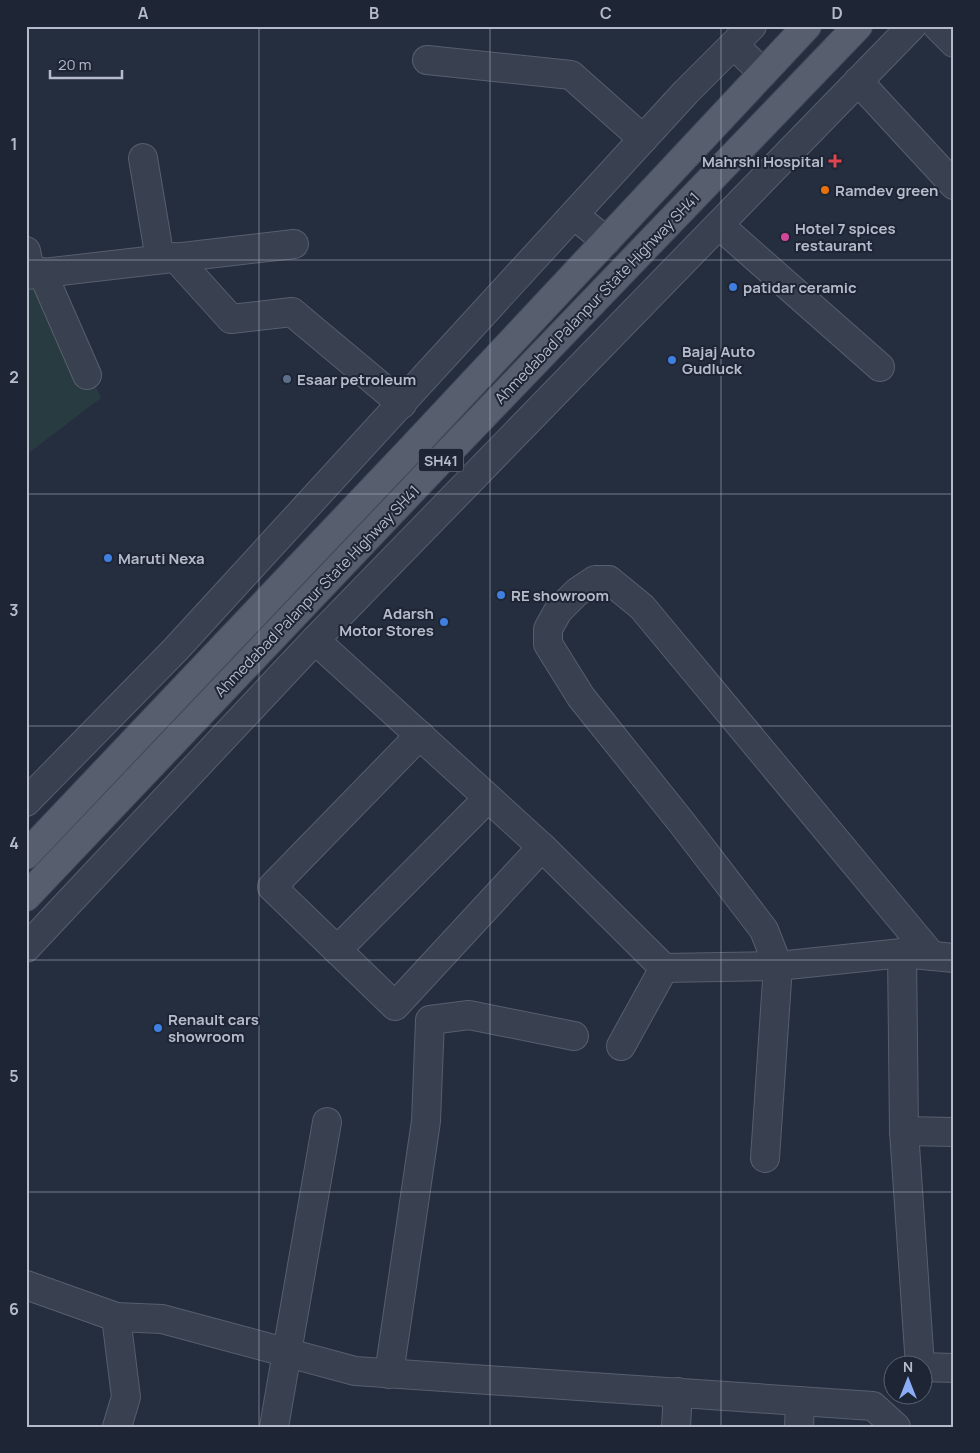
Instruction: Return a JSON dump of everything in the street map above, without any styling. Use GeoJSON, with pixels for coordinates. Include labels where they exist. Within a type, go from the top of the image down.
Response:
{"type":"FeatureCollection","features":[{"type":"Feature","properties":{"kind":"main road","name":"SH41"},"geometry":{"type":"LineString","coordinates":[[28,851],[403,458],[807,26]]}},
{"type":"Feature","properties":{"kind":"main road","name":"Ahmedabad Palanpur State Highway SH41"},"geometry":{"type":"LineString","coordinates":[[26,897],[446,455],[858,26]]}},
{"type":"Feature","properties":{"kind":"street"},"geometry":{"type":"LineString","coordinates":[[26,948],[316,640],[912,26]]}},
{"type":"Feature","properties":{"kind":"street"},"geometry":{"type":"LineString","coordinates":[[936,26],[954,43]]}},
{"type":"Feature","properties":{"kind":"street"},"geometry":{"type":"LineString","coordinates":[[26,802],[176,649],[686,92],[743,35],[763,73]]}},
{"type":"Feature","properties":{"kind":"street"},"geometry":{"type":"LineString","coordinates":[[427,60],[571,75],[643,139]]}},
{"type":"Feature","properties":{"kind":"street"},"geometry":{"type":"LineString","coordinates":[[858,81],[954,186]]}},
{"type":"Feature","properties":{"kind":"street"},"geometry":{"type":"LineString","coordinates":[[143,158],[168,258],[231,319],[292,312],[402,404]]}},
{"type":"Feature","properties":{"kind":"street"},"geometry":{"type":"LineString","coordinates":[[574,215],[606,241]]}},
{"type":"Feature","properties":{"kind":"street"},"geometry":{"type":"LineString","coordinates":[[719,226],[880,367]]}},
{"type":"Feature","properties":{"kind":"street"},"geometry":{"type":"LineString","coordinates":[[88,375],[31,268],[168,258],[294,244]]}},
{"type":"Feature","properties":{"kind":"street"},"geometry":{"type":"LineString","coordinates":[[765,1158],[778,966],[764,930],[682,822],[581,697],[548,644],[548,628],[558,611],[577,592],[595,580],[609,580],[642,607],[943,957]]}},
{"type":"Feature","properties":{"kind":"street"},"geometry":{"type":"LineString","coordinates":[[316,640],[542,847],[664,968],[778,966],[902,953],[943,957]]}},
{"type":"Feature","properties":{"kind":"street"},"geometry":{"type":"LineString","coordinates":[[420,735],[272,888],[395,1006],[542,847]]}},
{"type":"Feature","properties":{"kind":"street"},"geometry":{"type":"LineString","coordinates":[[337,950],[488,798]]}},
{"type":"Feature","properties":{"kind":"street"},"geometry":{"type":"LineString","coordinates":[[902,953],[904,1131],[920,1356]]}},
{"type":"Feature","properties":{"kind":"street"},"geometry":{"type":"LineString","coordinates":[[620,1046],[664,968]]}},
{"type":"Feature","properties":{"kind":"street"},"geometry":{"type":"LineString","coordinates":[[388,1374],[426,1121],[430,1020],[469,1014],[574,1036]]}},
{"type":"Feature","properties":{"kind":"street"},"geometry":{"type":"LineString","coordinates":[[274,1427],[327,1122]]}},
{"type":"Feature","properties":{"kind":"street"},"geometry":{"type":"LineString","coordinates":[[904,1131],[954,1132]]}},
{"type":"Feature","properties":{"kind":"street"},"geometry":{"type":"LineString","coordinates":[[26,1286],[116,1317],[162,1319],[355,1371],[678,1392],[799,1414],[874,1406],[896,1427]]}},
{"type":"Feature","properties":{"kind":"street"},"geometry":{"type":"LineString","coordinates":[[116,1317],[126,1397],[117,1427]]}},
{"type":"Feature","properties":{"kind":"street"},"geometry":{"type":"LineString","coordinates":[[932,1367],[954,1368]]}},
{"type":"Feature","properties":{"kind":"street"},"geometry":{"type":"LineString","coordinates":[[676,1427],[678,1392]]}},
{"type":"Feature","properties":{"kind":"green space"},"geometry":{"type":"Polygon","coordinates":[[[26,231],[101,398],[26,455],[26,231]]]}},
{"type":"Feature","properties":{"kind":"place","name":"Mahrshi Hospital"},"geometry":{"type":"Point","coordinates":[835,161]}},
{"type":"Feature","properties":{"kind":"place","name":"Ramdev green"},"geometry":{"type":"Point","coordinates":[825,190]}},
{"type":"Feature","properties":{"kind":"place","name":"Hotel 7 spices restaurant"},"geometry":{"type":"Point","coordinates":[785,237]}},
{"type":"Feature","properties":{"kind":"place","name":"patidar ceramic"},"geometry":{"type":"Point","coordinates":[733,287]}},
{"type":"Feature","properties":{"kind":"place","name":"Bajaj Auto Gudluck"},"geometry":{"type":"Point","coordinates":[672,360]}},
{"type":"Feature","properties":{"kind":"place","name":"Esaar petroleum"},"geometry":{"type":"Point","coordinates":[287,379]}},
{"type":"Feature","properties":{"kind":"place","name":"Maruti Nexa"},"geometry":{"type":"Point","coordinates":[108,558]}},
{"type":"Feature","properties":{"kind":"place","name":"RE showroom"},"geometry":{"type":"Point","coordinates":[501,595]}},
{"type":"Feature","properties":{"kind":"place","name":"Adarsh Motor Stores"},"geometry":{"type":"Point","coordinates":[444,622]}},
{"type":"Feature","properties":{"kind":"place","name":"Renault cars showroom"},"geometry":{"type":"Point","coordinates":[158,1028]}}]}
